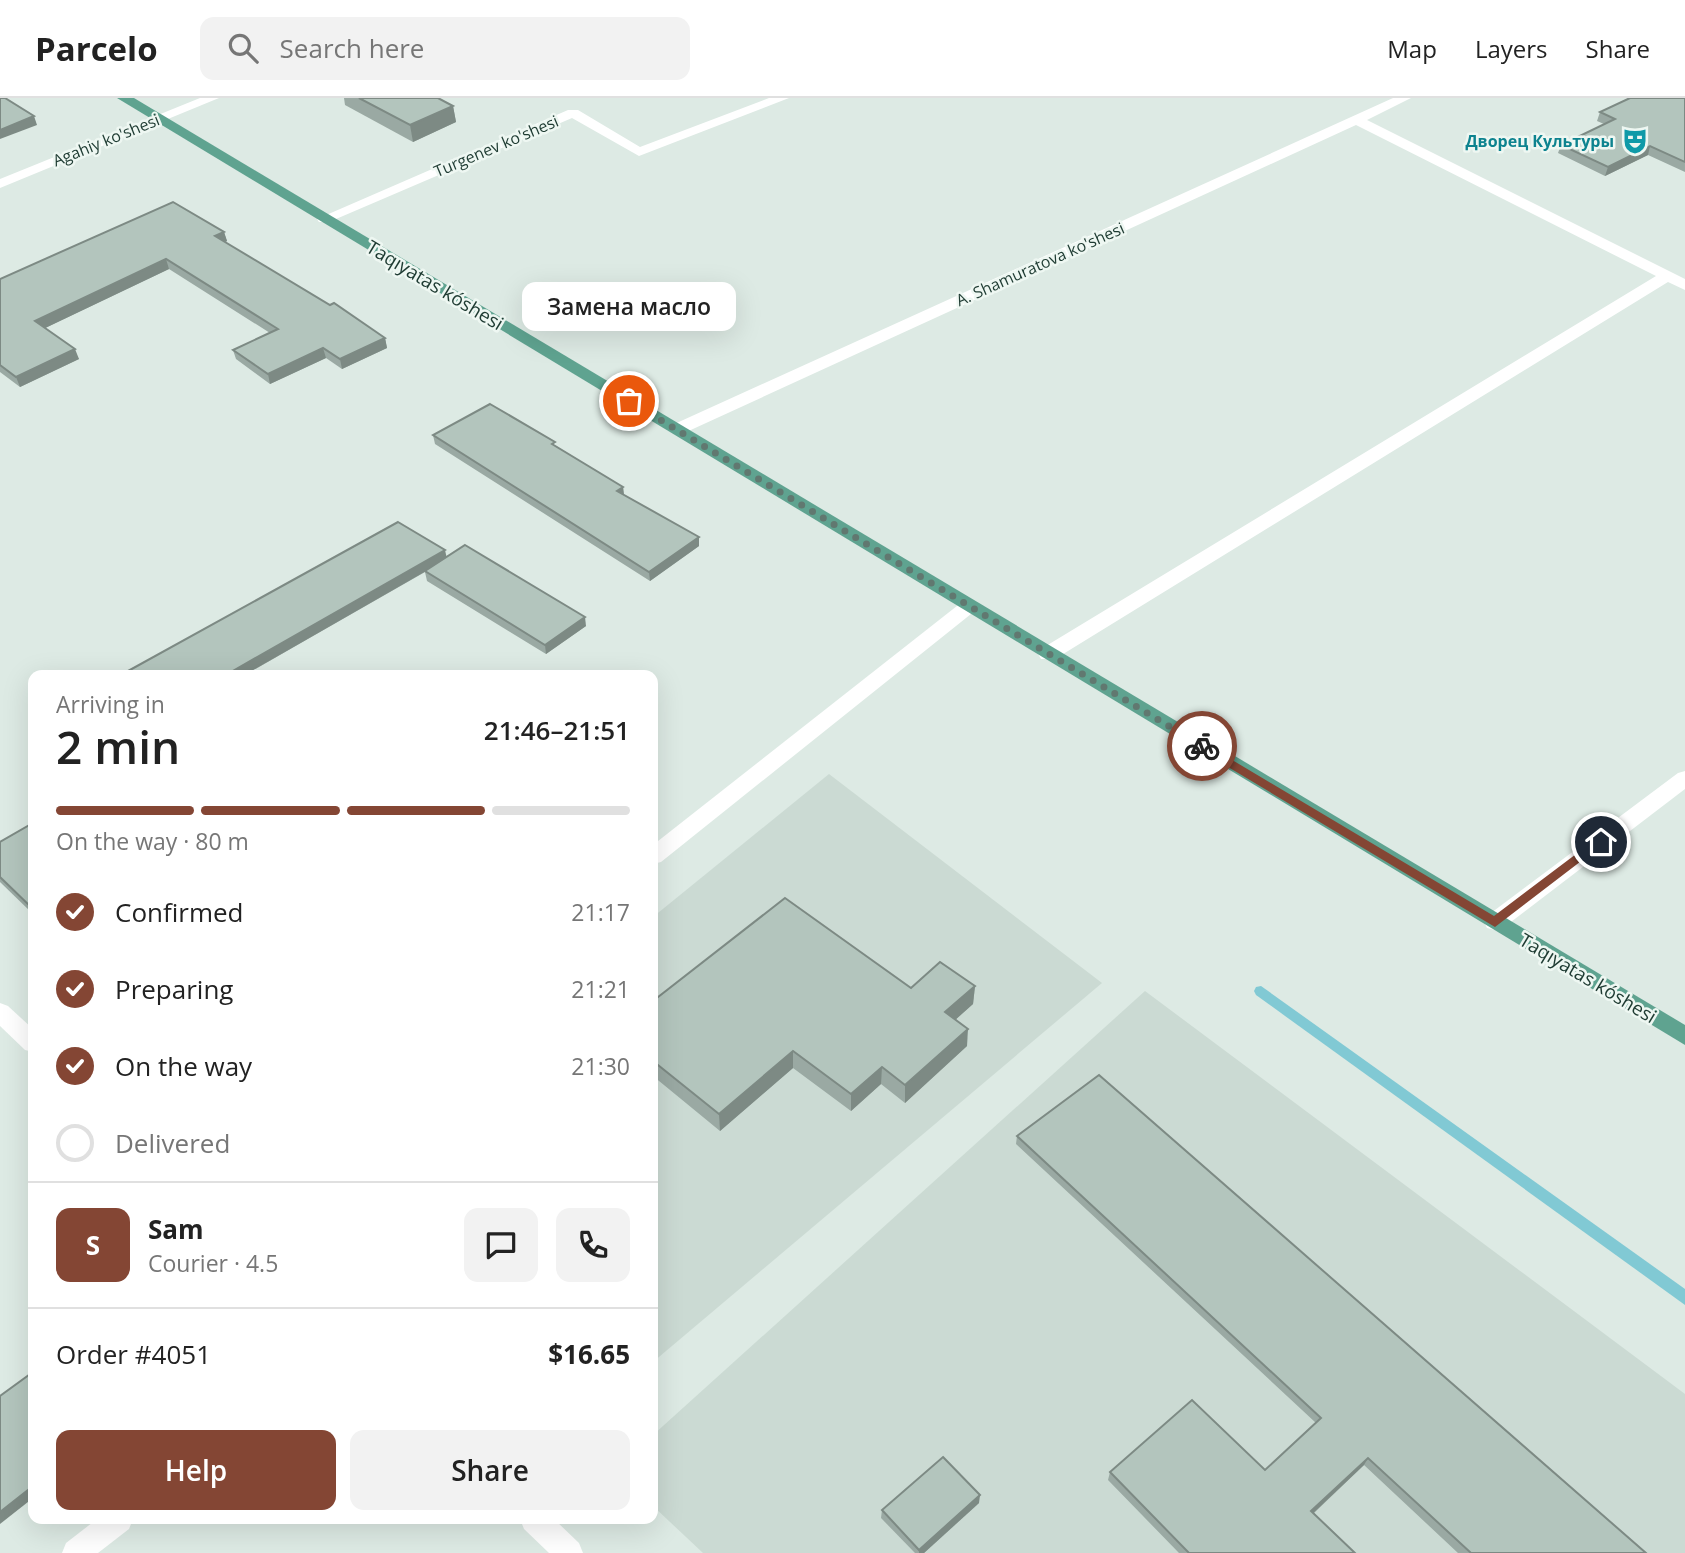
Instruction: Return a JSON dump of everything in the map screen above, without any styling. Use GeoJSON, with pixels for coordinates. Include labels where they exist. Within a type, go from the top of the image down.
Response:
{"type":"FeatureCollection","features":[{"type":"Feature","properties":{"kind":"main road","name":"Taqıyatas kóshesi"},"geometry":{"type":"LineString","coordinates":[[124,98],[1685,1036]]}},
{"type":"Feature","properties":{"kind":"street","name":"Agahiy ko'shesi"},"geometry":{"type":"LineString","coordinates":[[0,184],[212,98]]}},
{"type":"Feature","properties":{"kind":"street","name":"Turgenev ko'shesi"},"geometry":{"type":"LineString","coordinates":[[324,219],[573,113],[639,152],[782,98]]}},
{"type":"Feature","properties":{"kind":"street","name":"A. Shamuratova ko'shesi"},"geometry":{"type":"LineString","coordinates":[[676,430],[1404,98]]}},
{"type":"Feature","properties":{"kind":"street"},"geometry":{"type":"LineString","coordinates":[[1356,120],[1685,285]]}},
{"type":"Feature","properties":{"kind":"street"},"geometry":{"type":"LineString","coordinates":[[1048,654],[1667,276]]}},
{"type":"Feature","properties":{"kind":"street"},"geometry":{"type":"LineString","coordinates":[[658,852],[969,606]]}},
{"type":"Feature","properties":{"kind":"street"},"geometry":{"type":"LineString","coordinates":[[1495,922],[1685,778]]}},
{"type":"Feature","properties":{"kind":"street"},"geometry":{"type":"LineString","coordinates":[[4,1023],[28,1040]]}},
{"type":"Feature","properties":{"kind":"street"},"geometry":{"type":"LineString","coordinates":[[76,1553],[112,1524]]}},
{"type":"Feature","properties":{"kind":"street"},"geometry":{"type":"LineString","coordinates":[[539,1524],[569,1553]]}},
{"type":"Feature","properties":{"kind":"shaded area"},"geometry":{"type":"Polygon","coordinates":[[[829,774],[1102,983],[658,1358],[658,913],[829,774]]]}},
{"type":"Feature","properties":{"kind":"shaded area"},"geometry":{"type":"Polygon","coordinates":[[[1145,991],[1685,1394],[1685,1553],[703,1553],[658,1511],[658,1430],[1145,991]]]}},
{"type":"Feature","properties":{"kind":"building"},"geometry":{"type":"Polygon","coordinates":[[[0,98],[5,98],[34,116],[0,130],[0,98]]]}},
{"type":"Feature","properties":{"kind":"building"},"geometry":{"type":"Polygon","coordinates":[[[359,98],[438,98],[453,106],[410,125],[359,98]]]}},
{"type":"Feature","properties":{"kind":"building","name":"Дворец Культуры"},"geometry":{"type":"Polygon","coordinates":[[[1630,98],[1685,98],[1685,162],[1650,146],[1608,167],[1561,145],[1615,119],[1600,112],[1630,98]]]}},
{"type":"Feature","properties":{"kind":"building"},"geometry":{"type":"Polygon","coordinates":[[[173,202],[224,232],[215,236],[330,305],[334,303],[385,338],[340,359],[323,348],[268,374],[233,350],[278,329],[166,259],[35,321],[75,349],[16,377],[0,365],[0,279],[173,202]]]}},
{"type":"Feature","properties":{"kind":"building"},"geometry":{"type":"Polygon","coordinates":[[[490,404],[555,442],[552,444],[623,487],[617,491],[699,537],[649,572],[433,435],[490,404]]]}},
{"type":"Feature","properties":{"kind":"building"},"geometry":{"type":"Polygon","coordinates":[[[398,522],[445,550],[235,670],[130,670],[398,522]]]}},
{"type":"Feature","properties":{"kind":"building"},"geometry":{"type":"Polygon","coordinates":[[[465,545],[585,617],[545,645],[425,571],[465,545]]]}},
{"type":"Feature","properties":{"kind":"building"},"geometry":{"type":"Polygon","coordinates":[[[28,826],[28,904],[0,877],[0,842],[28,826]]]}},
{"type":"Feature","properties":{"kind":"building"},"geometry":{"type":"Polygon","coordinates":[[[785,898],[911,988],[940,962],[975,986],[945,1012],[968,1029],[905,1085],[882,1067],[851,1094],[793,1051],[719,1114],[658,1065],[658,997],[785,898]]]}},
{"type":"Feature","properties":{"kind":"building"},"geometry":{"type":"Polygon","coordinates":[[[1099,1075],[1646,1553],[1471,1553],[1368,1458],[1311,1511],[1355,1553],[1189,1553],[1110,1472],[1192,1400],[1265,1470],[1321,1418],[1017,1136],[1099,1075]]]}},
{"type":"Feature","properties":{"kind":"building"},"geometry":{"type":"Polygon","coordinates":[[[28,1376],[28,1490],[0,1512],[0,1396],[28,1376]]]}},
{"type":"Feature","properties":{"kind":"building"},"geometry":{"type":"Polygon","coordinates":[[[943,1457],[980,1495],[919,1550],[882,1510],[943,1457]]]}},
{"type":"Feature","properties":{"kind":"waterway"},"geometry":{"type":"LineString","coordinates":[[1261,991],[1685,1298]]}},
{"type":"Feature","properties":{"kind":"way so far"},"geometry":{"type":"LineString","coordinates":[[629,401],[1202,746]]}},
{"type":"Feature","properties":{"kind":"place","name":"Дворец Культуры"},"geometry":{"type":"Point","coordinates":[1635,141]}},
{"type":"Feature","properties":{"kind":"place","name":"Замена масло"},"geometry":{"type":"Point","coordinates":[629,401]}},
{"type":"Feature","properties":{"kind":"route"},"geometry":{"type":"LineString","coordinates":[[1202,746],[1495,922],[1601,842]]}}]}
